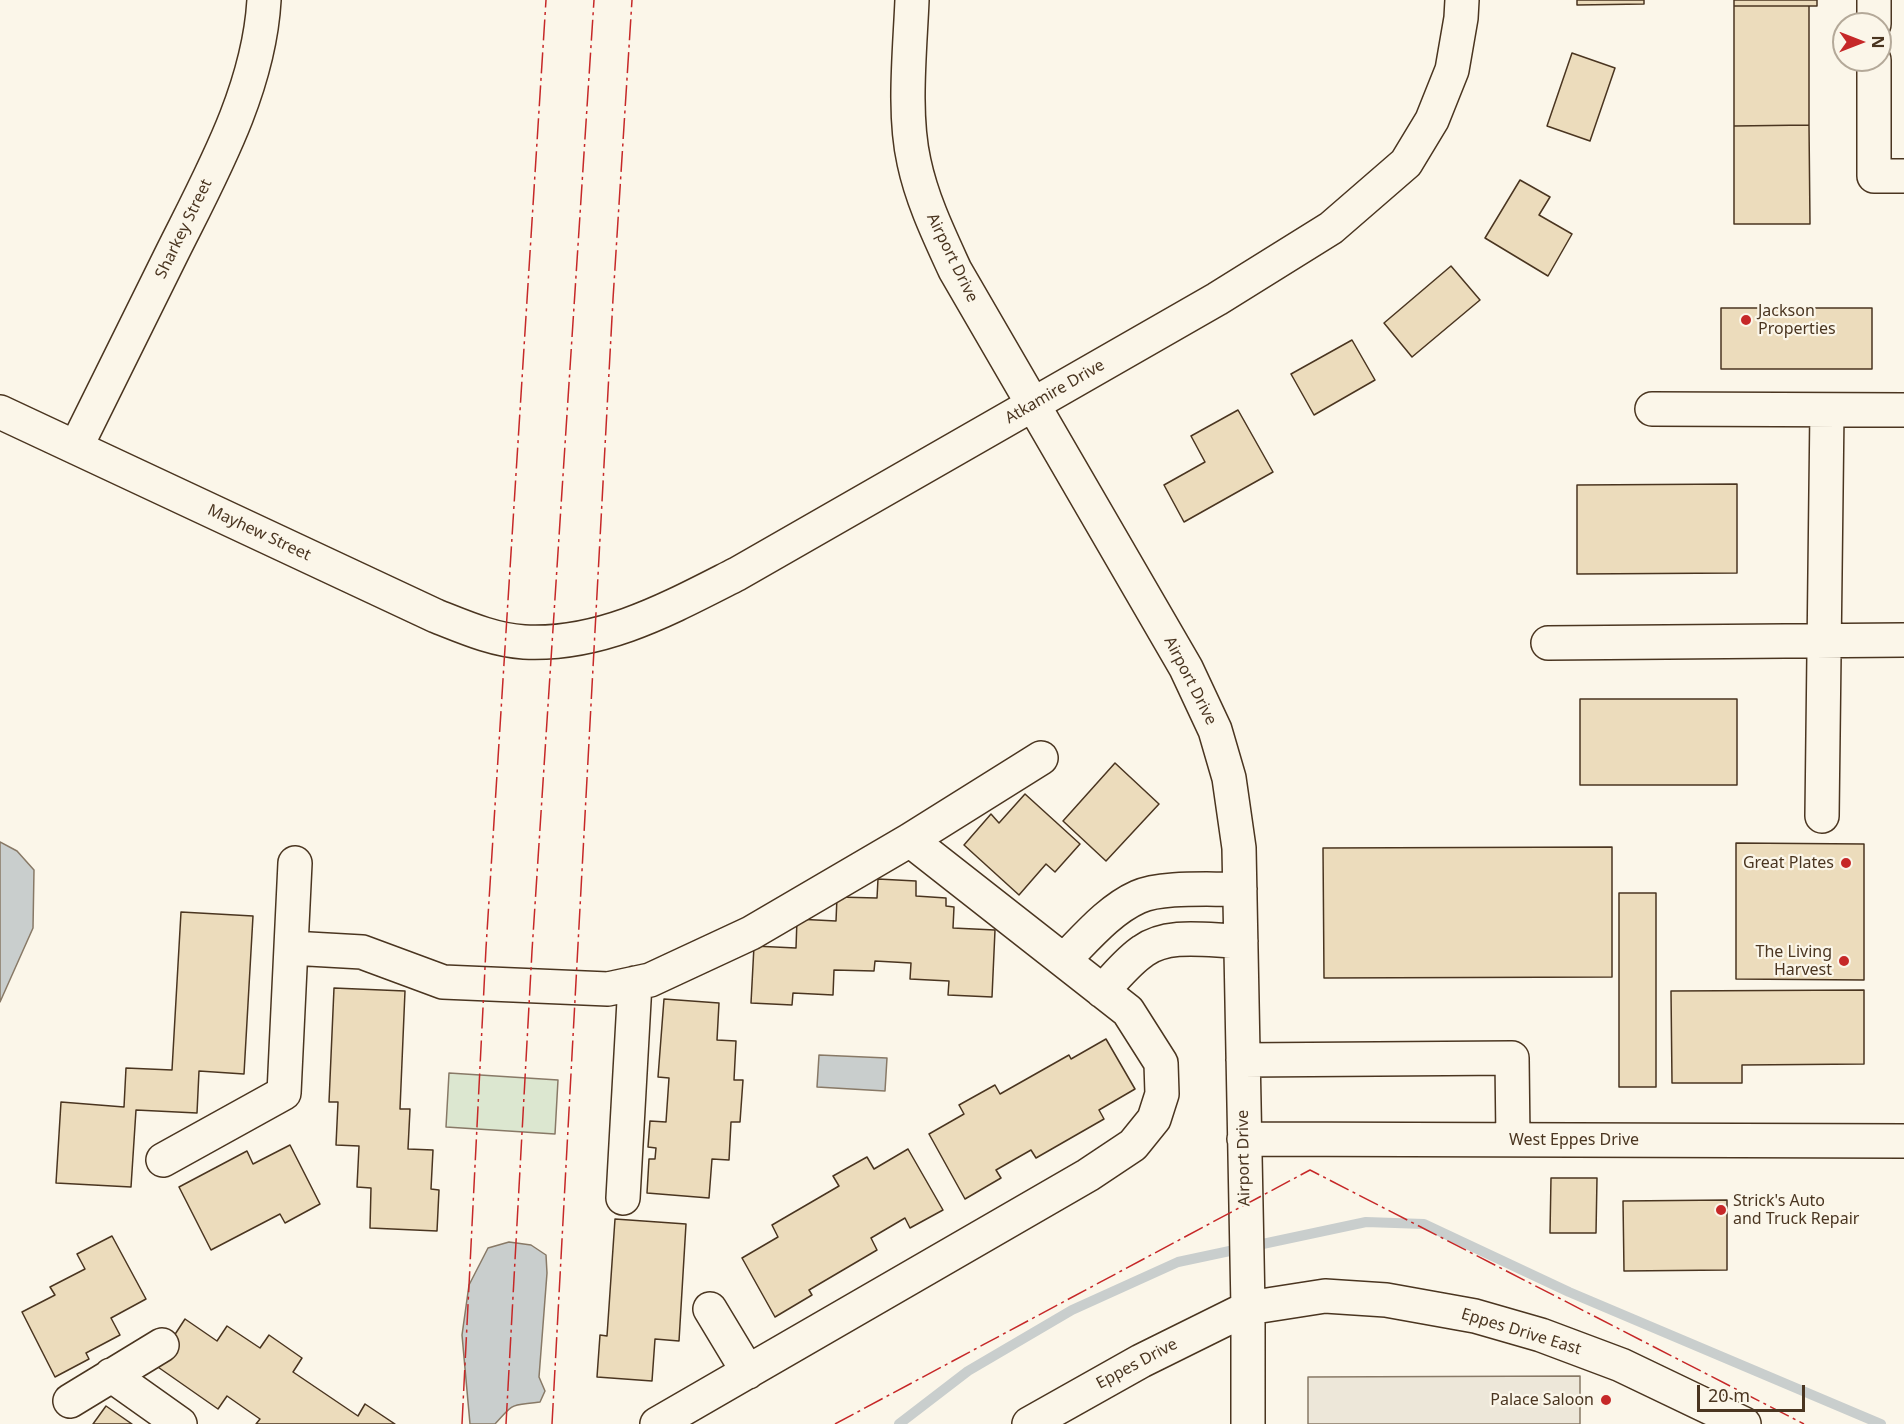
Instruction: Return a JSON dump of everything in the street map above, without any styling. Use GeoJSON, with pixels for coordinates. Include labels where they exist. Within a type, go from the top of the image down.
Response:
{"type":"FeatureCollection","features":[{"type":"Feature","properties":{"kind":"street","name":"Sharkey Street"},"geometry":{"type":"LineString","coordinates":[[76,447],[202,193],[230,131],[254,66],[264,0]]}},
{"type":"Feature","properties":{"kind":"street","name":"Airport Drive"},"geometry":{"type":"LineString","coordinates":[[912,0],[908,102],[913,160],[928,209],[955,270],[1186,668],[1215,730],[1229,778],[1239,848],[1248,1292],[1248,1424]]}},
{"type":"Feature","properties":{"kind":"street","name":"Atkamire Drive"},"geometry":{"type":"LineString","coordinates":[[523,642],[559,641],[601,634],[658,615],[737,574],[1217,299],[1331,228],[1406,163],[1432,120],[1452,70],[1462,0]]}},
{"type":"Feature","properties":{"kind":"street"},"geometry":{"type":"LineString","coordinates":[[1874,72],[1874,176],[1904,176]]}},
{"type":"Feature","properties":{"kind":"street"},"geometry":{"type":"LineString","coordinates":[[1652,409],[1904,410]]}},
{"type":"Feature","properties":{"kind":"street"},"geometry":{"type":"LineString","coordinates":[[1822,816],[1827,410]]}},
{"type":"Feature","properties":{"kind":"street","name":"Mayhew Street"},"geometry":{"type":"LineString","coordinates":[[0,412],[436,616],[484,634],[523,642]]}},
{"type":"Feature","properties":{"kind":"street"},"geometry":{"type":"LineString","coordinates":[[1548,643],[1904,640]]}},
{"type":"Feature","properties":{"kind":"street"},"geometry":{"type":"LineString","coordinates":[[291,948],[362,952],[443,982],[608,989],[650,980],[751,933],[910,840],[1041,758]]}},
{"type":"Feature","properties":{"kind":"street"},"geometry":{"type":"LineString","coordinates":[[657,1424],[1088,1175],[1133,1145],[1154,1119],[1162,1094],[1161,1063],[1128,1011],[910,840]]}},
{"type":"Feature","properties":{"kind":"street"},"geometry":{"type":"LineString","coordinates":[[163,1160],[284,1093],[295,863]]}},
{"type":"Feature","properties":{"kind":"street"},"geometry":{"type":"LineString","coordinates":[[1064,960],[1109,915],[1139,897],[1165,891],[1239,889]]}},
{"type":"Feature","properties":{"kind":"street"},"geometry":{"type":"LineString","coordinates":[[1102,991],[1143,951],[1163,941],[1241,941]]}},
{"type":"Feature","properties":{"kind":"street"},"geometry":{"type":"LineString","coordinates":[[623,1198],[635,983]]}},
{"type":"Feature","properties":{"kind":"street"},"geometry":{"type":"LineString","coordinates":[[1242,1060],[1512,1058],[1513,1140]]}},
{"type":"Feature","properties":{"kind":"street","name":"West Eppes Drive"},"geometry":{"type":"LineString","coordinates":[[1244,1139],[1904,1141]]}},
{"type":"Feature","properties":{"kind":"street","name":"Eppes Drive East"},"geometry":{"type":"LineString","coordinates":[[1248,1292],[1386,1300],[1475,1316],[1541,1335],[1621,1365],[1714,1417],[1744,1424]]}},
{"type":"Feature","properties":{"kind":"street","name":"Eppes Drive"},"geometry":{"type":"LineString","coordinates":[[1029,1424],[1141,1361],[1248,1292]]}},
{"type":"Feature","properties":{"kind":"street"},"geometry":{"type":"LineString","coordinates":[[710,1309],[748,1372]]}},
{"type":"Feature","properties":{"kind":"street"},"geometry":{"type":"LineString","coordinates":[[70,1401],[162,1345]]}},
{"type":"Feature","properties":{"kind":"street"},"geometry":{"type":"LineString","coordinates":[[111,1375],[180,1424]]}},
{"type":"Feature","properties":{"kind":"green space"},"geometry":{"type":"Polygon","coordinates":[[[449,1073],[558,1080],[555,1134],[446,1127],[449,1073]]]}},
{"type":"Feature","properties":{"kind":"shaded area"},"geometry":{"type":"Polygon","coordinates":[[[0,842],[17,851],[34,870],[33,928],[0,1002],[0,842]]]}},
{"type":"Feature","properties":{"kind":"shaded area"},"geometry":{"type":"Polygon","coordinates":[[[819,1055],[887,1058],[885,1091],[817,1087],[819,1055]]]}},
{"type":"Feature","properties":{"kind":"shaded area"},"geometry":{"type":"Polygon","coordinates":[[[509,1242],[531,1245],[546,1255],[547,1273],[539,1377],[545,1391],[540,1402],[514,1406],[506,1411],[495,1424],[470,1424],[462,1335],[469,1285],[488,1248],[509,1242]]]}},
{"type":"Feature","properties":{"kind":"shaded area"},"geometry":{"type":"Polygon","coordinates":[[[1580,1376],[1580,1424],[1308,1424],[1308,1377],[1580,1376]]]}},
{"type":"Feature","properties":{"kind":"building"},"geometry":{"type":"Polygon","coordinates":[[[1577,0],[1644,0],[1644,4],[1577,5],[1577,0]]]}},
{"type":"Feature","properties":{"kind":"building"},"geometry":{"type":"Polygon","coordinates":[[[1734,0],[1817,0],[1817,6],[1734,6],[1734,0]]]}},
{"type":"Feature","properties":{"kind":"building"},"geometry":{"type":"Polygon","coordinates":[[[1734,6],[1809,6],[1809,125],[1734,126],[1734,6]]]}},
{"type":"Feature","properties":{"kind":"building"},"geometry":{"type":"Polygon","coordinates":[[[1572,53],[1615,68],[1590,141],[1547,126],[1572,53]]]}},
{"type":"Feature","properties":{"kind":"building"},"geometry":{"type":"Polygon","coordinates":[[[1809,125],[1810,224],[1734,224],[1734,126],[1809,125]]]}},
{"type":"Feature","properties":{"kind":"building"},"geometry":{"type":"Polygon","coordinates":[[[1520,180],[1550,197],[1539,215],[1572,234],[1548,276],[1485,238],[1520,180]]]}},
{"type":"Feature","properties":{"kind":"building"},"geometry":{"type":"Polygon","coordinates":[[[1451,266],[1480,300],[1412,357],[1384,323],[1451,266]]]}},
{"type":"Feature","properties":{"kind":"building"},"geometry":{"type":"Polygon","coordinates":[[[1721,308],[1872,308],[1872,369],[1721,369],[1721,308]]]}},
{"type":"Feature","properties":{"kind":"building"},"geometry":{"type":"Polygon","coordinates":[[[1352,340],[1375,380],[1314,415],[1291,374],[1352,340]]]}},
{"type":"Feature","properties":{"kind":"building"},"geometry":{"type":"Polygon","coordinates":[[[1238,410],[1273,472],[1184,522],[1164,485],[1205,462],[1191,436],[1238,410]]]}},
{"type":"Feature","properties":{"kind":"building"},"geometry":{"type":"Polygon","coordinates":[[[1737,484],[1737,573],[1577,574],[1577,485],[1737,484]]]}},
{"type":"Feature","properties":{"kind":"building"},"geometry":{"type":"Polygon","coordinates":[[[1580,699],[1737,699],[1737,785],[1580,785],[1580,699]]]}},
{"type":"Feature","properties":{"kind":"building"},"geometry":{"type":"Polygon","coordinates":[[[1115,763],[1159,804],[1106,861],[1063,821],[1115,763]]]}},
{"type":"Feature","properties":{"kind":"building"},"geometry":{"type":"Polygon","coordinates":[[[1025,794],[1080,844],[1055,872],[1046,864],[1019,895],[964,845],[991,814],[999,823],[1025,794]]]}},
{"type":"Feature","properties":{"kind":"building"},"geometry":{"type":"Polygon","coordinates":[[[1736,843],[1864,844],[1864,980],[1736,979],[1736,843]]]}},
{"type":"Feature","properties":{"kind":"building"},"geometry":{"type":"Polygon","coordinates":[[[1612,847],[1612,977],[1324,978],[1323,848],[1612,847]]]}},
{"type":"Feature","properties":{"kind":"building"},"geometry":{"type":"Polygon","coordinates":[[[878,879],[916,881],[916,896],[946,898],[946,906],[954,907],[953,928],[995,930],[992,997],[948,995],[949,981],[910,979],[911,963],[875,961],[874,971],[834,970],[833,995],[793,993],[792,1005],[751,1003],[754,946],[796,948],[797,919],[836,921],[837,897],[877,898],[878,879]]]}},
{"type":"Feature","properties":{"kind":"building"},"geometry":{"type":"Polygon","coordinates":[[[1619,893],[1656,893],[1656,1087],[1619,1087],[1619,893]]]}},
{"type":"Feature","properties":{"kind":"building"},"geometry":{"type":"Polygon","coordinates":[[[181,912],[253,916],[244,1074],[199,1071],[197,1113],[136,1110],[131,1187],[56,1183],[61,1102],[124,1107],[126,1068],[172,1070],[181,912]]]}},
{"type":"Feature","properties":{"kind":"building"},"geometry":{"type":"Polygon","coordinates":[[[334,988],[405,991],[400,1109],[410,1109],[408,1149],[433,1150],[431,1189],[439,1190],[437,1231],[370,1228],[371,1188],[357,1187],[359,1146],[336,1145],[338,1102],[329,1102],[334,988]]]}},
{"type":"Feature","properties":{"kind":"building"},"geometry":{"type":"Polygon","coordinates":[[[1864,990],[1864,1064],[1742,1065],[1742,1083],[1672,1083],[1671,991],[1864,990]]]}},
{"type":"Feature","properties":{"kind":"building"},"geometry":{"type":"Polygon","coordinates":[[[664,999],[719,1003],[717,1040],[736,1041],[734,1080],[743,1080],[740,1122],[731,1122],[729,1160],[712,1159],[709,1198],[647,1193],[649,1159],[655,1159],[656,1148],[648,1147],[650,1121],[666,1122],[669,1078],[658,1077],[664,999]]]}},
{"type":"Feature","properties":{"kind":"building"},"geometry":{"type":"Polygon","coordinates":[[[1106,1039],[1135,1089],[1099,1110],[1104,1119],[1036,1158],[1031,1150],[996,1170],[1001,1178],[965,1199],[929,1134],[964,1114],[959,1105],[995,1085],[1000,1094],[1069,1055],[1071,1059],[1106,1039]]]}},
{"type":"Feature","properties":{"kind":"building"},"geometry":{"type":"Polygon","coordinates":[[[290,1145],[320,1204],[285,1223],[280,1214],[211,1250],[179,1187],[247,1151],[253,1164],[290,1145]]]}},
{"type":"Feature","properties":{"kind":"building"},"geometry":{"type":"Polygon","coordinates":[[[908,1149],[943,1210],[910,1228],[905,1218],[871,1238],[877,1250],[809,1290],[812,1295],[775,1317],[742,1258],[778,1237],[772,1225],[839,1186],[833,1176],[867,1157],[874,1169],[908,1149]]]}},
{"type":"Feature","properties":{"kind":"building"},"geometry":{"type":"Polygon","coordinates":[[[1551,1178],[1597,1178],[1596,1233],[1550,1233],[1551,1178]]]}},
{"type":"Feature","properties":{"kind":"building"},"geometry":{"type":"Polygon","coordinates":[[[1727,1200],[1727,1270],[1624,1271],[1623,1201],[1727,1200]]]}},
{"type":"Feature","properties":{"kind":"building"},"geometry":{"type":"Polygon","coordinates":[[[615,1219],[686,1224],[679,1341],[655,1339],[652,1381],[597,1377],[600,1335],[607,1336],[615,1219]]]}},
{"type":"Feature","properties":{"kind":"building"},"geometry":{"type":"Polygon","coordinates":[[[112,1236],[146,1299],[111,1318],[120,1335],[86,1353],[89,1359],[55,1377],[22,1312],[55,1295],[50,1287],[85,1269],[77,1254],[112,1236]]]}},
{"type":"Feature","properties":{"kind":"building"},"geometry":{"type":"Polygon","coordinates":[[[185,1319],[217,1341],[227,1326],[260,1348],[269,1335],[302,1358],[293,1372],[358,1416],[365,1404],[395,1424],[256,1424],[260,1419],[227,1396],[218,1409],[155,1365],[185,1319]]]}},
{"type":"Feature","properties":{"kind":"building"},"geometry":{"type":"Polygon","coordinates":[[[106,1406],[132,1424],[93,1424],[106,1406]]]}},
{"type":"Feature","properties":{"kind":"waterway"},"geometry":{"type":"LineString","coordinates":[[899,1424],[968,1371],[1072,1310],[1178,1262],[1366,1222],[1424,1224],[1569,1292],[1881,1424]]}},
{"type":"Feature","properties":{"kind":"power"},"geometry":{"type":"LineString","coordinates":[[462,1424],[486,948],[546,0]]}},
{"type":"Feature","properties":{"kind":"power"},"geometry":{"type":"LineString","coordinates":[[506,1424],[532,951],[594,0]]}},
{"type":"Feature","properties":{"kind":"power"},"geometry":{"type":"LineString","coordinates":[[552,1424],[613,299],[632,0]]}},
{"type":"Feature","properties":{"kind":"power"},"geometry":{"type":"LineString","coordinates":[[835,1424],[1310,1170],[1804,1424]]}},
{"type":"Feature","properties":{"kind":"place","name":"Jackson Properties"},"geometry":{"type":"Point","coordinates":[1746,320]}},
{"type":"Feature","properties":{"kind":"place","name":"Great Plates"},"geometry":{"type":"Point","coordinates":[1846,863]}},
{"type":"Feature","properties":{"kind":"place","name":"The Living Harvest"},"geometry":{"type":"Point","coordinates":[1844,961]}},
{"type":"Feature","properties":{"kind":"place","name":"Strick's Auto and Truck Repair"},"geometry":{"type":"Point","coordinates":[1721,1210]}},
{"type":"Feature","properties":{"kind":"place","name":"Palace Saloon"},"geometry":{"type":"Point","coordinates":[1606,1400]}}]}
